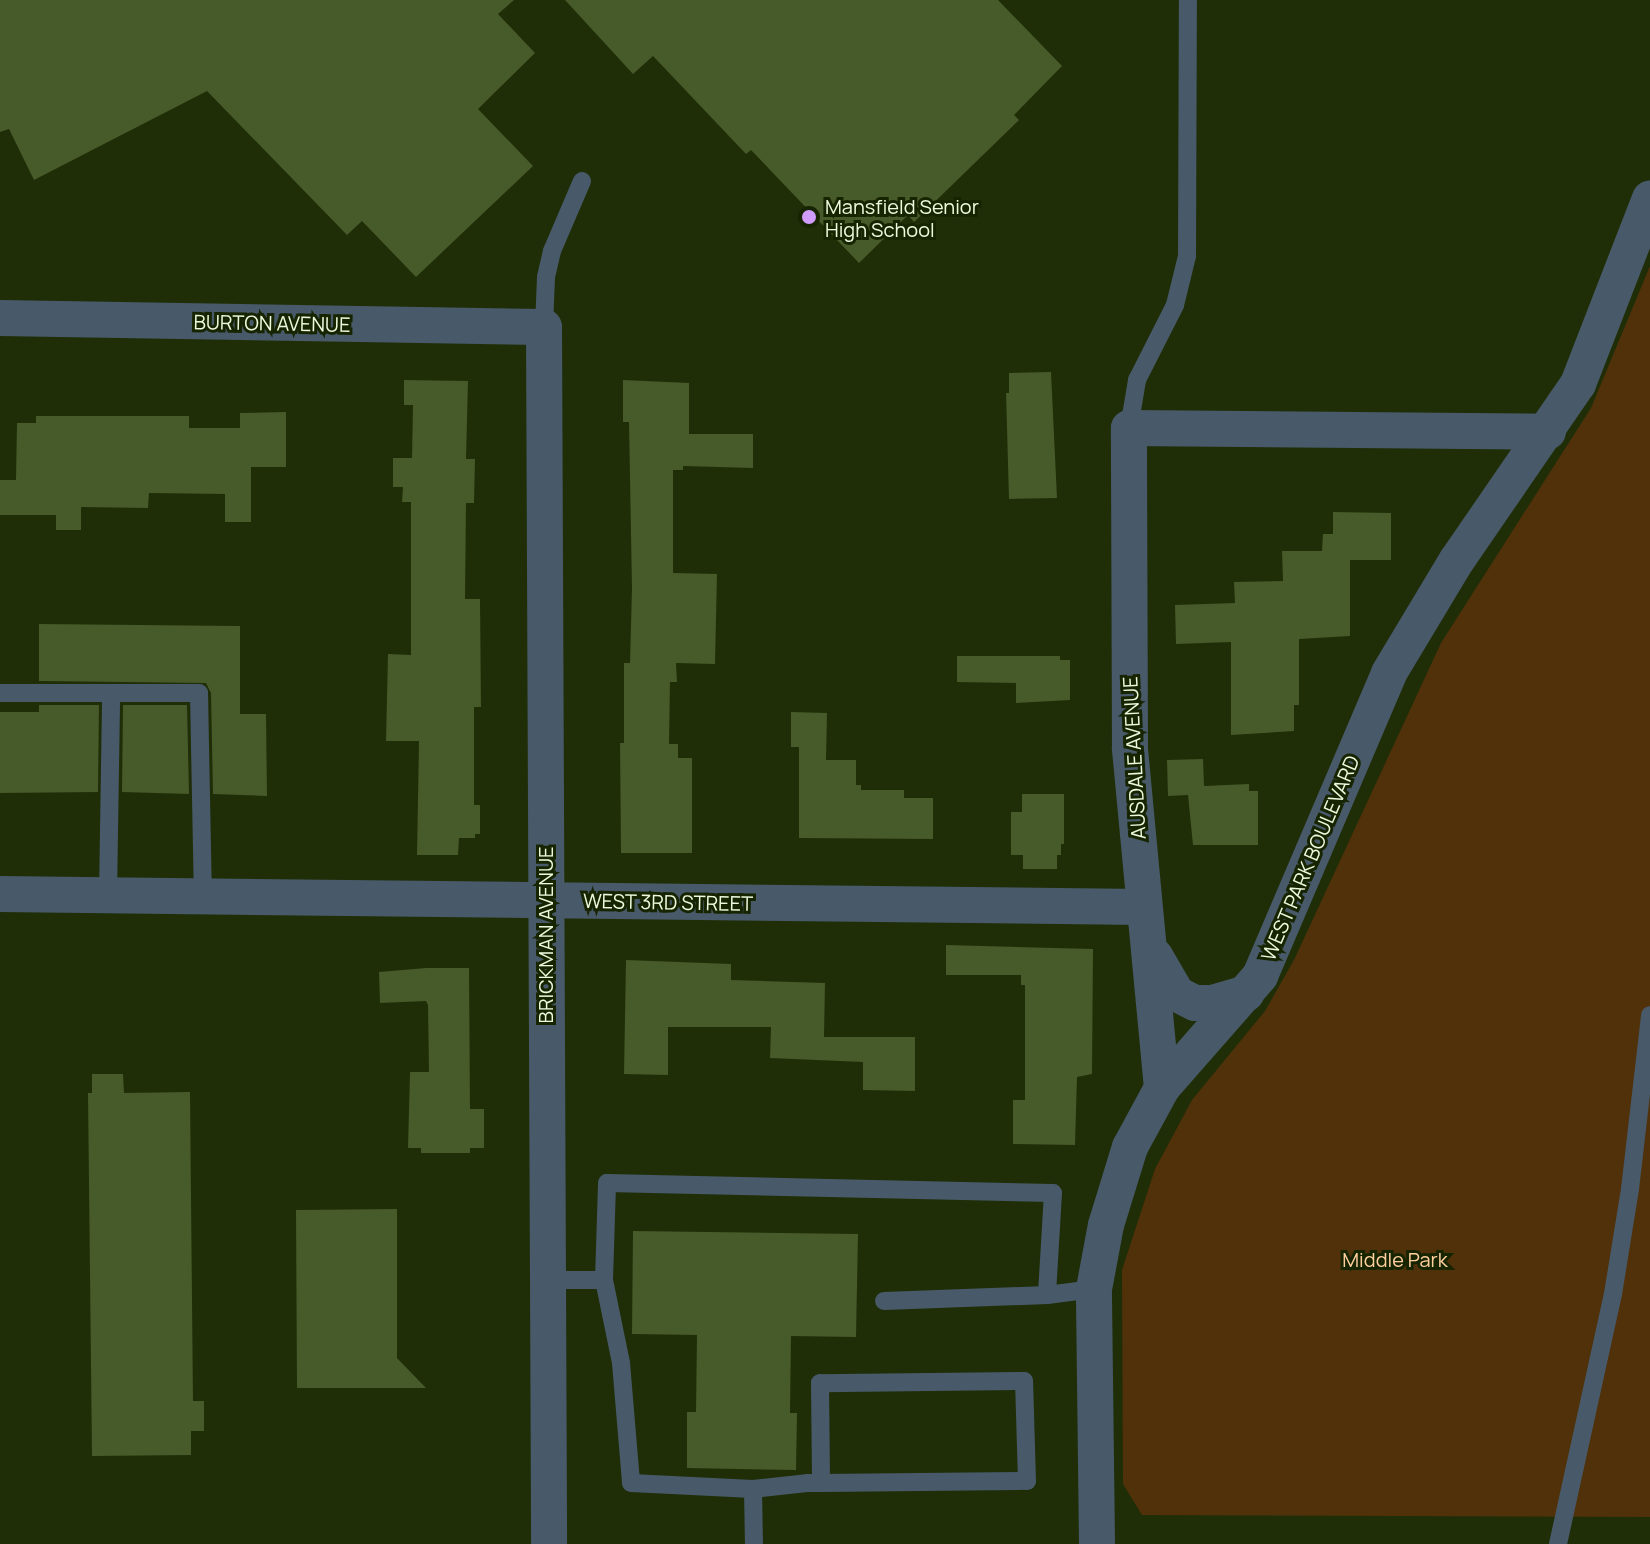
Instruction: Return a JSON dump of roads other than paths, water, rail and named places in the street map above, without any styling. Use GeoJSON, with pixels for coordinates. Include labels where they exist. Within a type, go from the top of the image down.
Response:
{"type":"FeatureCollection","features":[{"type":"Feature","properties":{"kind":"street","name":"WEST PARK BOULEVARD"},"geometry":{"type":"LineString","coordinates":[[1097,1544],[1094,1289],[1106,1225],[1130,1147],[1162,1088],[1247,993],[1269,957],[1389,673],[1457,560],[1548,432],[1592,355],[1650,198]]}},
{"type":"Feature","properties":{"kind":"street","name":"BURTON AVENUE"},"geometry":{"type":"LineString","coordinates":[[0,318],[544,327]]}},
{"type":"Feature","properties":{"kind":"street","name":"BRICKMAN AVENUE"},"geometry":{"type":"LineString","coordinates":[[544,327],[549,1544]]}},
{"type":"Feature","properties":{"kind":"street"},"geometry":{"type":"LineString","coordinates":[[1129,428],[1548,432]]}},
{"type":"Feature","properties":{"kind":"street","name":"AUSDALE AVENUE"},"geometry":{"type":"LineString","coordinates":[[1129,428],[1130,748],[1162,1088]]}},
{"type":"Feature","properties":{"kind":"street","name":"WEST 3RD STREET"},"geometry":{"type":"LineString","coordinates":[[0,894],[544,900],[1146,924]]}},
{"type":"Feature","properties":{"kind":"street"},"geometry":{"type":"LineString","coordinates":[[1146,924],[1164,978],[1177,994],[1195,1003],[1212,1003],[1247,993]]}},
{"type":"Feature","properties":{"kind":"lane"},"geometry":{"type":"LineString","coordinates":[[1129,428],[1137,380],[1175,305],[1187,256],[1188,0]]}},
{"type":"Feature","properties":{"kind":"lane"},"geometry":{"type":"LineString","coordinates":[[544,327],[546,277],[552,251],[582,181]]}},
{"type":"Feature","properties":{"kind":"lane"},"geometry":{"type":"LineString","coordinates":[[0,693],[199,693],[203,896]]}},
{"type":"Feature","properties":{"kind":"lane"},"geometry":{"type":"LineString","coordinates":[[108,895],[111,693]]}},
{"type":"Feature","properties":{"kind":"lane"},"geometry":{"type":"LineString","coordinates":[[1558,1544],[1613,1294],[1630,1189],[1650,1015]]}},
{"type":"Feature","properties":{"kind":"lane"},"geometry":{"type":"LineString","coordinates":[[821,1483],[820,1383],[1024,1381],[1027,1481],[821,1483],[753,1489],[631,1483],[621,1363],[604,1280],[607,1183],[1053,1193],[1047,1295]]}},
{"type":"Feature","properties":{"kind":"lane"},"geometry":{"type":"LineString","coordinates":[[548,1280],[604,1280]]}},
{"type":"Feature","properties":{"kind":"lane"},"geometry":{"type":"LineString","coordinates":[[884,1301],[1047,1295],[1094,1289]]}},
{"type":"Feature","properties":{"kind":"lane"},"geometry":{"type":"LineString","coordinates":[[753,1489],[754,1544]]}},
{"type":"Feature","properties":{"kind":"place","name":"Mansfield Senior High School"},"geometry":{"type":"Point","coordinates":[809,217]}},
{"type":"Feature","properties":{"kind":"park label","name":"Middle Park"},"geometry":{"type":"Point","coordinates":[1395,1259]}}]}
